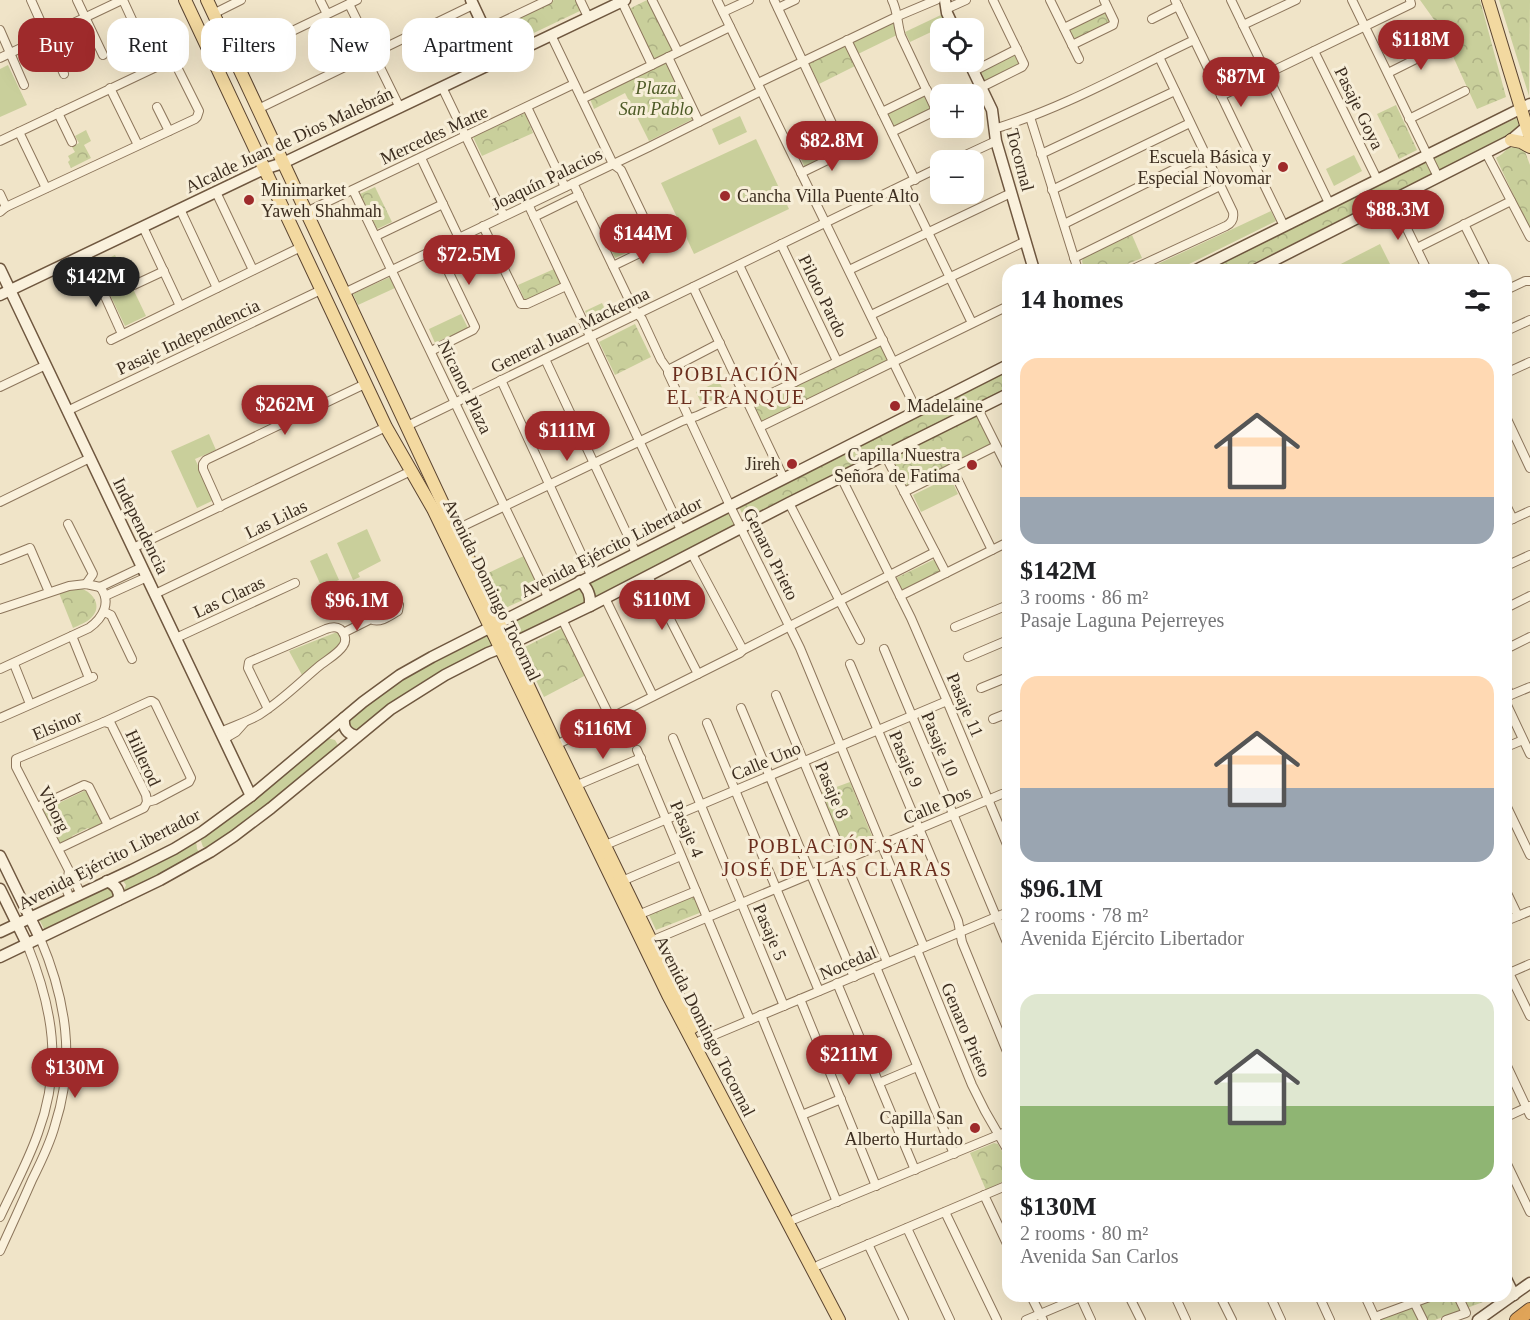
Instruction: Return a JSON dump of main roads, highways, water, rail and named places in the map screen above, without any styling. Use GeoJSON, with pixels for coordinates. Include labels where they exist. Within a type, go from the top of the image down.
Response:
{"type":"FeatureCollection","features":[{"type":"Feature","properties":{"kind":"highway"},"geometry":{"type":"LineString","coordinates":[[1518,1320],[1530,1310]]}},
{"type":"Feature","properties":{"kind":"main road","name":"Avenida Domingo Tocornal"},"geometry":{"type":"LineString","coordinates":[[185,0],[386,427],[433,508],[494,624]]}},
{"type":"Feature","properties":{"kind":"main road","name":"Avenida Domingo Tocornal"},"geometry":{"type":"LineString","coordinates":[[207,0],[455,530],[504,647],[668,995],[839,1320]]}},
{"type":"Feature","properties":{"kind":"main road"},"geometry":{"type":"LineString","coordinates":[[1271,264],[1529,130],[1525,106],[1488,0]]}},
{"type":"Feature","properties":{"kind":"main road","name":"Alcalde Juan de Dios Malebrán"},"geometry":{"type":"LineString","coordinates":[[534,43],[623,1]]}},
{"type":"Feature","properties":{"kind":"main road"},"geometry":{"type":"LineString","coordinates":[[472,3],[479,18]]}},
{"type":"Feature","properties":{"kind":"main road"},"geometry":{"type":"LineString","coordinates":[[195,20],[206,24],[213,14]]}},
{"type":"Feature","properties":{"kind":"main road","name":"Alcalde Juan de Dios Malebrán"},"geometry":{"type":"LineString","coordinates":[[5,293],[264,169],[284,164],[474,72]]}},
{"type":"Feature","properties":{"kind":"main road","name":"Tocornal"},"geometry":{"type":"LineString","coordinates":[[975,72],[992,110],[996,141],[1032,264]]}},
{"type":"Feature","properties":{"kind":"main road"},"geometry":{"type":"LineString","coordinates":[[1208,264],[1525,106]]}},
{"type":"Feature","properties":{"kind":"main road"},"geometry":{"type":"LineString","coordinates":[[1511,140],[1530,147]]}},
{"type":"Feature","properties":{"kind":"main road","name":"Independencia"},"geometry":{"type":"LineString","coordinates":[[0,270],[5,293],[45,365],[251,796]]}},
{"type":"Feature","properties":{"kind":"main road","name":"Avenida Ejército Libertador"},"geometry":{"type":"LineString","coordinates":[[0,932],[174,849],[202,832],[251,796],[381,688],[416,666],[494,624],[1002,368]]}},
{"type":"Feature","properties":{"kind":"main road"},"geometry":{"type":"LineString","coordinates":[[374,401],[382,395],[394,398]]}},
{"type":"Feature","properties":{"kind":"main road"},"geometry":{"type":"LineString","coordinates":[[0,957],[173,874],[210,852],[271,808],[391,709],[426,686],[475,659],[590,606],[840,477],[1002,397]]}},
{"type":"Feature","properties":{"kind":"main road"},"geometry":{"type":"LineString","coordinates":[[580,581],[590,594],[590,606]]}},
{"type":"Feature","properties":{"kind":"main road","name":"Avenida Domingo Tocornal"},"geometry":{"type":"LineString","coordinates":[[504,647],[575,786],[600,847],[622,881],[700,1041],[847,1320]]}},
{"type":"Feature","properties":{"kind":"main road"},"geometry":{"type":"LineString","coordinates":[[344,718],[347,732],[357,736]]}},
{"type":"Feature","properties":{"kind":"main road"},"geometry":{"type":"LineString","coordinates":[[324,734],[338,739],[341,745],[340,750]]}},
{"type":"Feature","properties":{"kind":"main road"},"geometry":{"type":"LineString","coordinates":[[202,832],[199,839],[200,845],[203,850],[210,852]]}},
{"type":"Feature","properties":{"kind":"main road"},"geometry":{"type":"LineString","coordinates":[[0,856],[39,938]]}},
{"type":"Feature","properties":{"kind":"main road"},"geometry":{"type":"LineString","coordinates":[[107,881],[118,888],[118,900]]}},
{"type":"Feature","properties":{"kind":"main road"},"geometry":{"type":"LineString","coordinates":[[0,889],[27,944]]}},
{"type":"Feature","properties":{"kind":"main road"},"geometry":{"type":"LineString","coordinates":[[1512,1291],[1514,1295],[1530,1283]]}},
{"type":"Feature","properties":{"kind":"main road"},"geometry":{"type":"LineString","coordinates":[[1478,1320],[1504,1302]]}},
{"type":"Feature","properties":{"kind":"place","name":"Escuela Básica y Especial Novomar"},"geometry":{"type":"Point","coordinates":[1283,167]}},
{"type":"Feature","properties":{"kind":"place","name":"Cancha Villa Puente Alto"},"geometry":{"type":"Point","coordinates":[725,196]}},
{"type":"Feature","properties":{"kind":"place","name":"Minimarket Yaweh Shahmah"},"geometry":{"type":"Point","coordinates":[249,200]}},
{"type":"Feature","properties":{"kind":"place","name":"Madelaine"},"geometry":{"type":"Point","coordinates":[895,406]}},
{"type":"Feature","properties":{"kind":"place","name":"Jireh"},"geometry":{"type":"Point","coordinates":[792,464]}},
{"type":"Feature","properties":{"kind":"place","name":"Capilla Nuestra Señora de Fatima"},"geometry":{"type":"Point","coordinates":[972,465]}},
{"type":"Feature","properties":{"kind":"place","name":"Capilla San Alberto Hurtado"},"geometry":{"type":"Point","coordinates":[975,1128]}},
{"type":"Feature","properties":{"kind":"district","name":"POBLACIÓN EL TRANQUE"},"geometry":{"type":"Point","coordinates":[736,386]}},
{"type":"Feature","properties":{"kind":"district","name":"POBLACIÓN SAN JOSÉ DE LAS CLARAS"},"geometry":{"type":"Point","coordinates":[837,858]}},
{"type":"Feature","properties":{"kind":"park label","name":"Plaza San Pablo"},"geometry":{"type":"Point","coordinates":[656,98]}}]}
